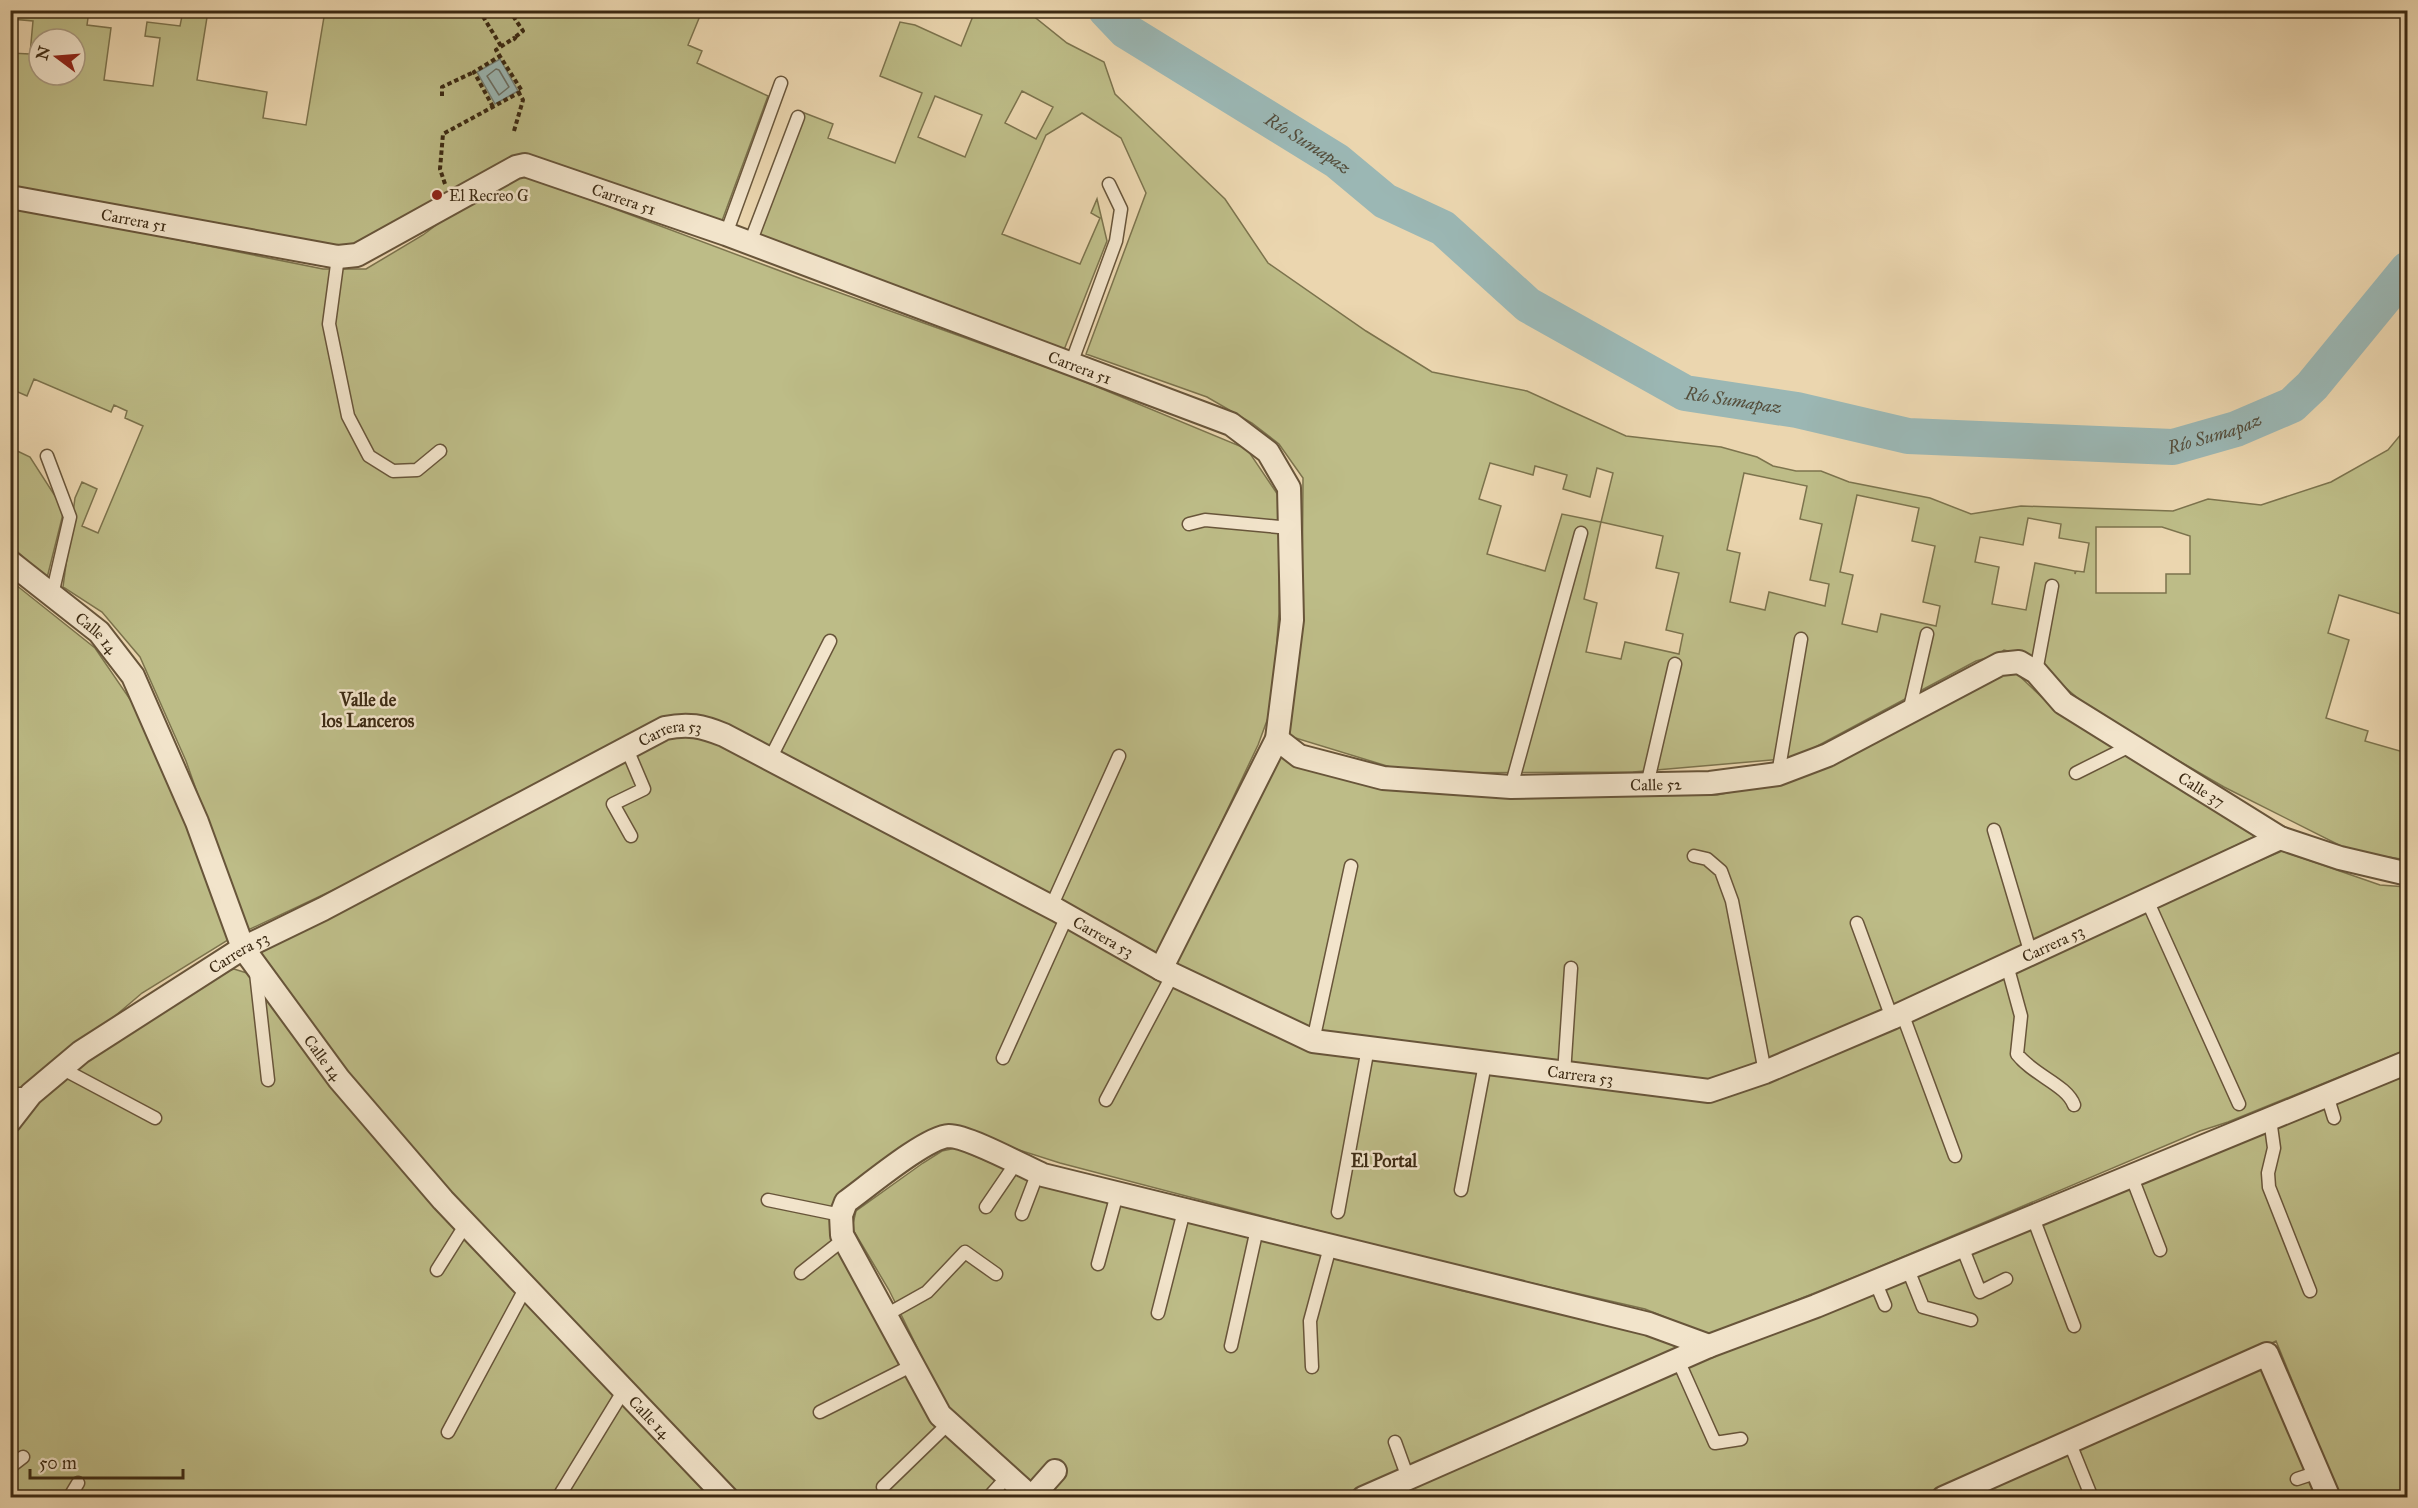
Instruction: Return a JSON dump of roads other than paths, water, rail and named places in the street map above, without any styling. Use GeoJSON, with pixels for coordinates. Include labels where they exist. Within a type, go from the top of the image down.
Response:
{"type":"FeatureCollection","features":[{"type":"Feature","properties":{"kind":"street","name":"Carrera 51"},"geometry":{"type":"LineString","coordinates":[[10,197],[338,257],[357,255],[516,167],[525,165],[726,234],[1231,424],[1268,452],[1289,488],[1292,620],[1277,739],[1167,972]]}},
{"type":"Feature","properties":{"kind":"street","name":"Calle 14"},"geometry":{"type":"LineString","coordinates":[[10,562],[99,632],[133,676],[197,822],[249,957],[339,1079],[466,1224],[727,1497]]}},
{"type":"Feature","properties":{"kind":"street","name":"Calle 52"},"geometry":{"type":"LineString","coordinates":[[1277,739],[1299,756],[1383,778],[1511,787],[1710,783],[1778,774],[1827,755],[2000,664],[2027,667]]}},
{"type":"Feature","properties":{"kind":"street","name":"Calle 37"},"geometry":{"type":"LineString","coordinates":[[2027,667],[2064,703],[2280,838],[2340,858],[2408,874]]}},
{"type":"Feature","properties":{"kind":"street","name":"Carrera 53"},"geometry":{"type":"LineString","coordinates":[[10,1121],[21,1094],[81,1052],[249,957],[323,909],[665,728],[684,723],[704,726],[771,759],[1059,911],[1167,972],[1313,1041],[1709,1091],[1765,1072],[1897,1016],[2280,838]]}},
{"type":"Feature","properties":{"kind":"street"},"geometry":{"type":"LineString","coordinates":[[1364,1497],[1404,1486],[1709,1346],[1875,1281],[2408,1062]]}},
{"type":"Feature","properties":{"kind":"street"},"geometry":{"type":"LineString","coordinates":[[1055,1471],[1032,1497],[1008,1476],[982,1439],[949,1423],[940,1415],[844,1239],[842,1215],[846,1203],[928,1143],[950,1136],[1038,1172],[1117,1194],[1649,1324],[1709,1346]]}},
{"type":"Feature","properties":{"kind":"street"},"geometry":{"type":"LineString","coordinates":[[1943,1497],[2267,1354],[2307,1475],[2329,1497]]}},
{"type":"Feature","properties":{"kind":"lane"},"geometry":{"type":"LineString","coordinates":[[726,234],[781,83]]}},
{"type":"Feature","properties":{"kind":"lane"},"geometry":{"type":"LineString","coordinates":[[750,243],[798,117]]}},
{"type":"Feature","properties":{"kind":"lane"},"geometry":{"type":"LineString","coordinates":[[1071,364],[1116,241],[1121,209],[1109,184]]}},
{"type":"Feature","properties":{"kind":"lane"},"geometry":{"type":"LineString","coordinates":[[338,257],[329,324],[348,416],[369,456],[393,471],[417,470],[440,451]]}},
{"type":"Feature","properties":{"kind":"lane"},"geometry":{"type":"LineString","coordinates":[[47,456],[70,517],[52,595]]}},
{"type":"Feature","properties":{"kind":"lane"},"geometry":{"type":"LineString","coordinates":[[1188,524],[1205,520],[1290,528]]}},
{"type":"Feature","properties":{"kind":"lane"},"geometry":{"type":"LineString","coordinates":[[1511,787],[1581,533]]}},
{"type":"Feature","properties":{"kind":"lane"},"geometry":{"type":"LineString","coordinates":[[2027,667],[2052,586]]}},
{"type":"Feature","properties":{"kind":"lane"},"geometry":{"type":"LineString","coordinates":[[1910,712],[1927,634]]}},
{"type":"Feature","properties":{"kind":"lane"},"geometry":{"type":"LineString","coordinates":[[1778,774],[1801,639]]}},
{"type":"Feature","properties":{"kind":"lane"},"geometry":{"type":"LineString","coordinates":[[771,759],[830,641]]}},
{"type":"Feature","properties":{"kind":"lane"},"geometry":{"type":"LineString","coordinates":[[1647,784],[1675,664]]}},
{"type":"Feature","properties":{"kind":"lane"},"geometry":{"type":"LineString","coordinates":[[2076,773],[2130,746]]}},
{"type":"Feature","properties":{"kind":"lane"},"geometry":{"type":"LineString","coordinates":[[627,749],[644,789],[613,804],[631,836]]}},
{"type":"Feature","properties":{"kind":"lane"},"geometry":{"type":"LineString","coordinates":[[1003,1058],[1119,756]]}},
{"type":"Feature","properties":{"kind":"lane"},"geometry":{"type":"LineString","coordinates":[[1994,830],[2031,954]]}},
{"type":"Feature","properties":{"kind":"lane"},"geometry":{"type":"LineString","coordinates":[[1694,856],[1707,859],[1721,871],[1732,901],[1765,1072]]}},
{"type":"Feature","properties":{"kind":"lane"},"geometry":{"type":"LineString","coordinates":[[1313,1041],[1351,866]]}},
{"type":"Feature","properties":{"kind":"lane"},"geometry":{"type":"LineString","coordinates":[[2147,900],[2239,1104]]}},
{"type":"Feature","properties":{"kind":"lane"},"geometry":{"type":"LineString","coordinates":[[1857,923],[1955,1156]]}},
{"type":"Feature","properties":{"kind":"lane"},"geometry":{"type":"LineString","coordinates":[[249,957],[268,1080]]}},
{"type":"Feature","properties":{"kind":"lane"},"geometry":{"type":"LineString","coordinates":[[2007,965],[2021,1016],[2017,1054],[2025,1065],[2071,1095],[2074,1105]]}},
{"type":"Feature","properties":{"kind":"lane"},"geometry":{"type":"LineString","coordinates":[[1564,1074],[1571,968]]}},
{"type":"Feature","properties":{"kind":"lane"},"geometry":{"type":"LineString","coordinates":[[1106,1100],[1167,972]]}},
{"type":"Feature","properties":{"kind":"lane"},"geometry":{"type":"LineString","coordinates":[[1338,1212],[1368,1048]]}},
{"type":"Feature","properties":{"kind":"lane"},"geometry":{"type":"LineString","coordinates":[[1461,1190],[1485,1064]]}},
{"type":"Feature","properties":{"kind":"lane"},"geometry":{"type":"LineString","coordinates":[[61,1068],[155,1118]]}},
{"type":"Feature","properties":{"kind":"lane"},"geometry":{"type":"LineString","coordinates":[[2327,1095],[2334,1118]]}},
{"type":"Feature","properties":{"kind":"lane"},"geometry":{"type":"LineString","coordinates":[[2270,1119],[2274,1148],[2268,1173],[2269,1186],[2310,1291]]}},
{"type":"Feature","properties":{"kind":"lane"},"geometry":{"type":"LineString","coordinates":[[986,1207],[1016,1163]]}},
{"type":"Feature","properties":{"kind":"lane"},"geometry":{"type":"LineString","coordinates":[[1022,1214],[1038,1172]]}},
{"type":"Feature","properties":{"kind":"lane"},"geometry":{"type":"LineString","coordinates":[[2131,1174],[2160,1250]]}},
{"type":"Feature","properties":{"kind":"lane"},"geometry":{"type":"LineString","coordinates":[[1098,1264],[1117,1194]]}},
{"type":"Feature","properties":{"kind":"lane"},"geometry":{"type":"LineString","coordinates":[[768,1200],[842,1215]]}},
{"type":"Feature","properties":{"kind":"lane"},"geometry":{"type":"LineString","coordinates":[[1158,1313],[1184,1211]]}},
{"type":"Feature","properties":{"kind":"lane"},"geometry":{"type":"LineString","coordinates":[[2032,1215],[2074,1326]]}},
{"type":"Feature","properties":{"kind":"lane"},"geometry":{"type":"LineString","coordinates":[[437,1270],[466,1224]]}},
{"type":"Feature","properties":{"kind":"lane"},"geometry":{"type":"LineString","coordinates":[[1231,1346],[1257,1229]]}},
{"type":"Feature","properties":{"kind":"lane"},"geometry":{"type":"LineString","coordinates":[[801,1273],[844,1239]]}},
{"type":"Feature","properties":{"kind":"lane"},"geometry":{"type":"LineString","coordinates":[[1961,1244],[1980,1292],[2006,1279]]}},
{"type":"Feature","properties":{"kind":"lane"},"geometry":{"type":"LineString","coordinates":[[1312,1367],[1310,1321],[1330,1247]]}},
{"type":"Feature","properties":{"kind":"lane"},"geometry":{"type":"LineString","coordinates":[[886,1315],[927,1292],[965,1252],[996,1274]]}},
{"type":"Feature","properties":{"kind":"lane"},"geometry":{"type":"LineString","coordinates":[[1907,1267],[1923,1307],[1971,1320]]}},
{"type":"Feature","properties":{"kind":"lane"},"geometry":{"type":"LineString","coordinates":[[1875,1281],[1885,1305]]}},
{"type":"Feature","properties":{"kind":"lane"},"geometry":{"type":"LineString","coordinates":[[448,1432],[526,1287]]}},
{"type":"Feature","properties":{"kind":"lane"},"geometry":{"type":"LineString","coordinates":[[1678,1360],[1715,1443],[1741,1440]]}},
{"type":"Feature","properties":{"kind":"lane"},"geometry":{"type":"LineString","coordinates":[[820,1412],[913,1365]]}},
{"type":"Feature","properties":{"kind":"lane"},"geometry":{"type":"LineString","coordinates":[[558,1497],[624,1390]]}},
{"type":"Feature","properties":{"kind":"lane"},"geometry":{"type":"LineString","coordinates":[[883,1487],[949,1423]]}},
{"type":"Feature","properties":{"kind":"lane"},"geometry":{"type":"LineString","coordinates":[[2069,1441],[2092,1497]]}},
{"type":"Feature","properties":{"kind":"lane"},"geometry":{"type":"LineString","coordinates":[[1395,1442],[1404,1486]]}},
{"type":"Feature","properties":{"kind":"lane"},"geometry":{"type":"LineString","coordinates":[[10,1467],[24,1456]]}},
{"type":"Feature","properties":{"kind":"lane"},"geometry":{"type":"LineString","coordinates":[[988,1497],[1008,1476]]}},
{"type":"Feature","properties":{"kind":"lane"},"geometry":{"type":"LineString","coordinates":[[69,1497],[78,1483]]}},
{"type":"Feature","properties":{"kind":"water"},"geometry":{"type":"Polygon","coordinates":[[[500,59],[518,91],[495,104],[477,72],[500,59]]]}},
{"type":"Feature","properties":{"kind":"waterway","name":"Río Sumapaz"},"geometry":{"type":"LineString","coordinates":[[1106,10],[1126,31],[1337,161],[1385,201],[1443,228],[1528,305],[1685,393],[1797,410],[1908,436],[2173,447],[2236,429],[2292,405],[2312,386],[2408,269]]}},
{"type":"Feature","properties":{"kind":"place","name":"El Recreo G"},"geometry":{"type":"Point","coordinates":[437,195]}},
{"type":"Feature","properties":{"kind":"district","name":"Valle de los Lanceros"},"geometry":{"type":"Point","coordinates":[368,710]}},
{"type":"Feature","properties":{"kind":"district","name":"El Portal"},"geometry":{"type":"Point","coordinates":[1384,1161]}}]}
